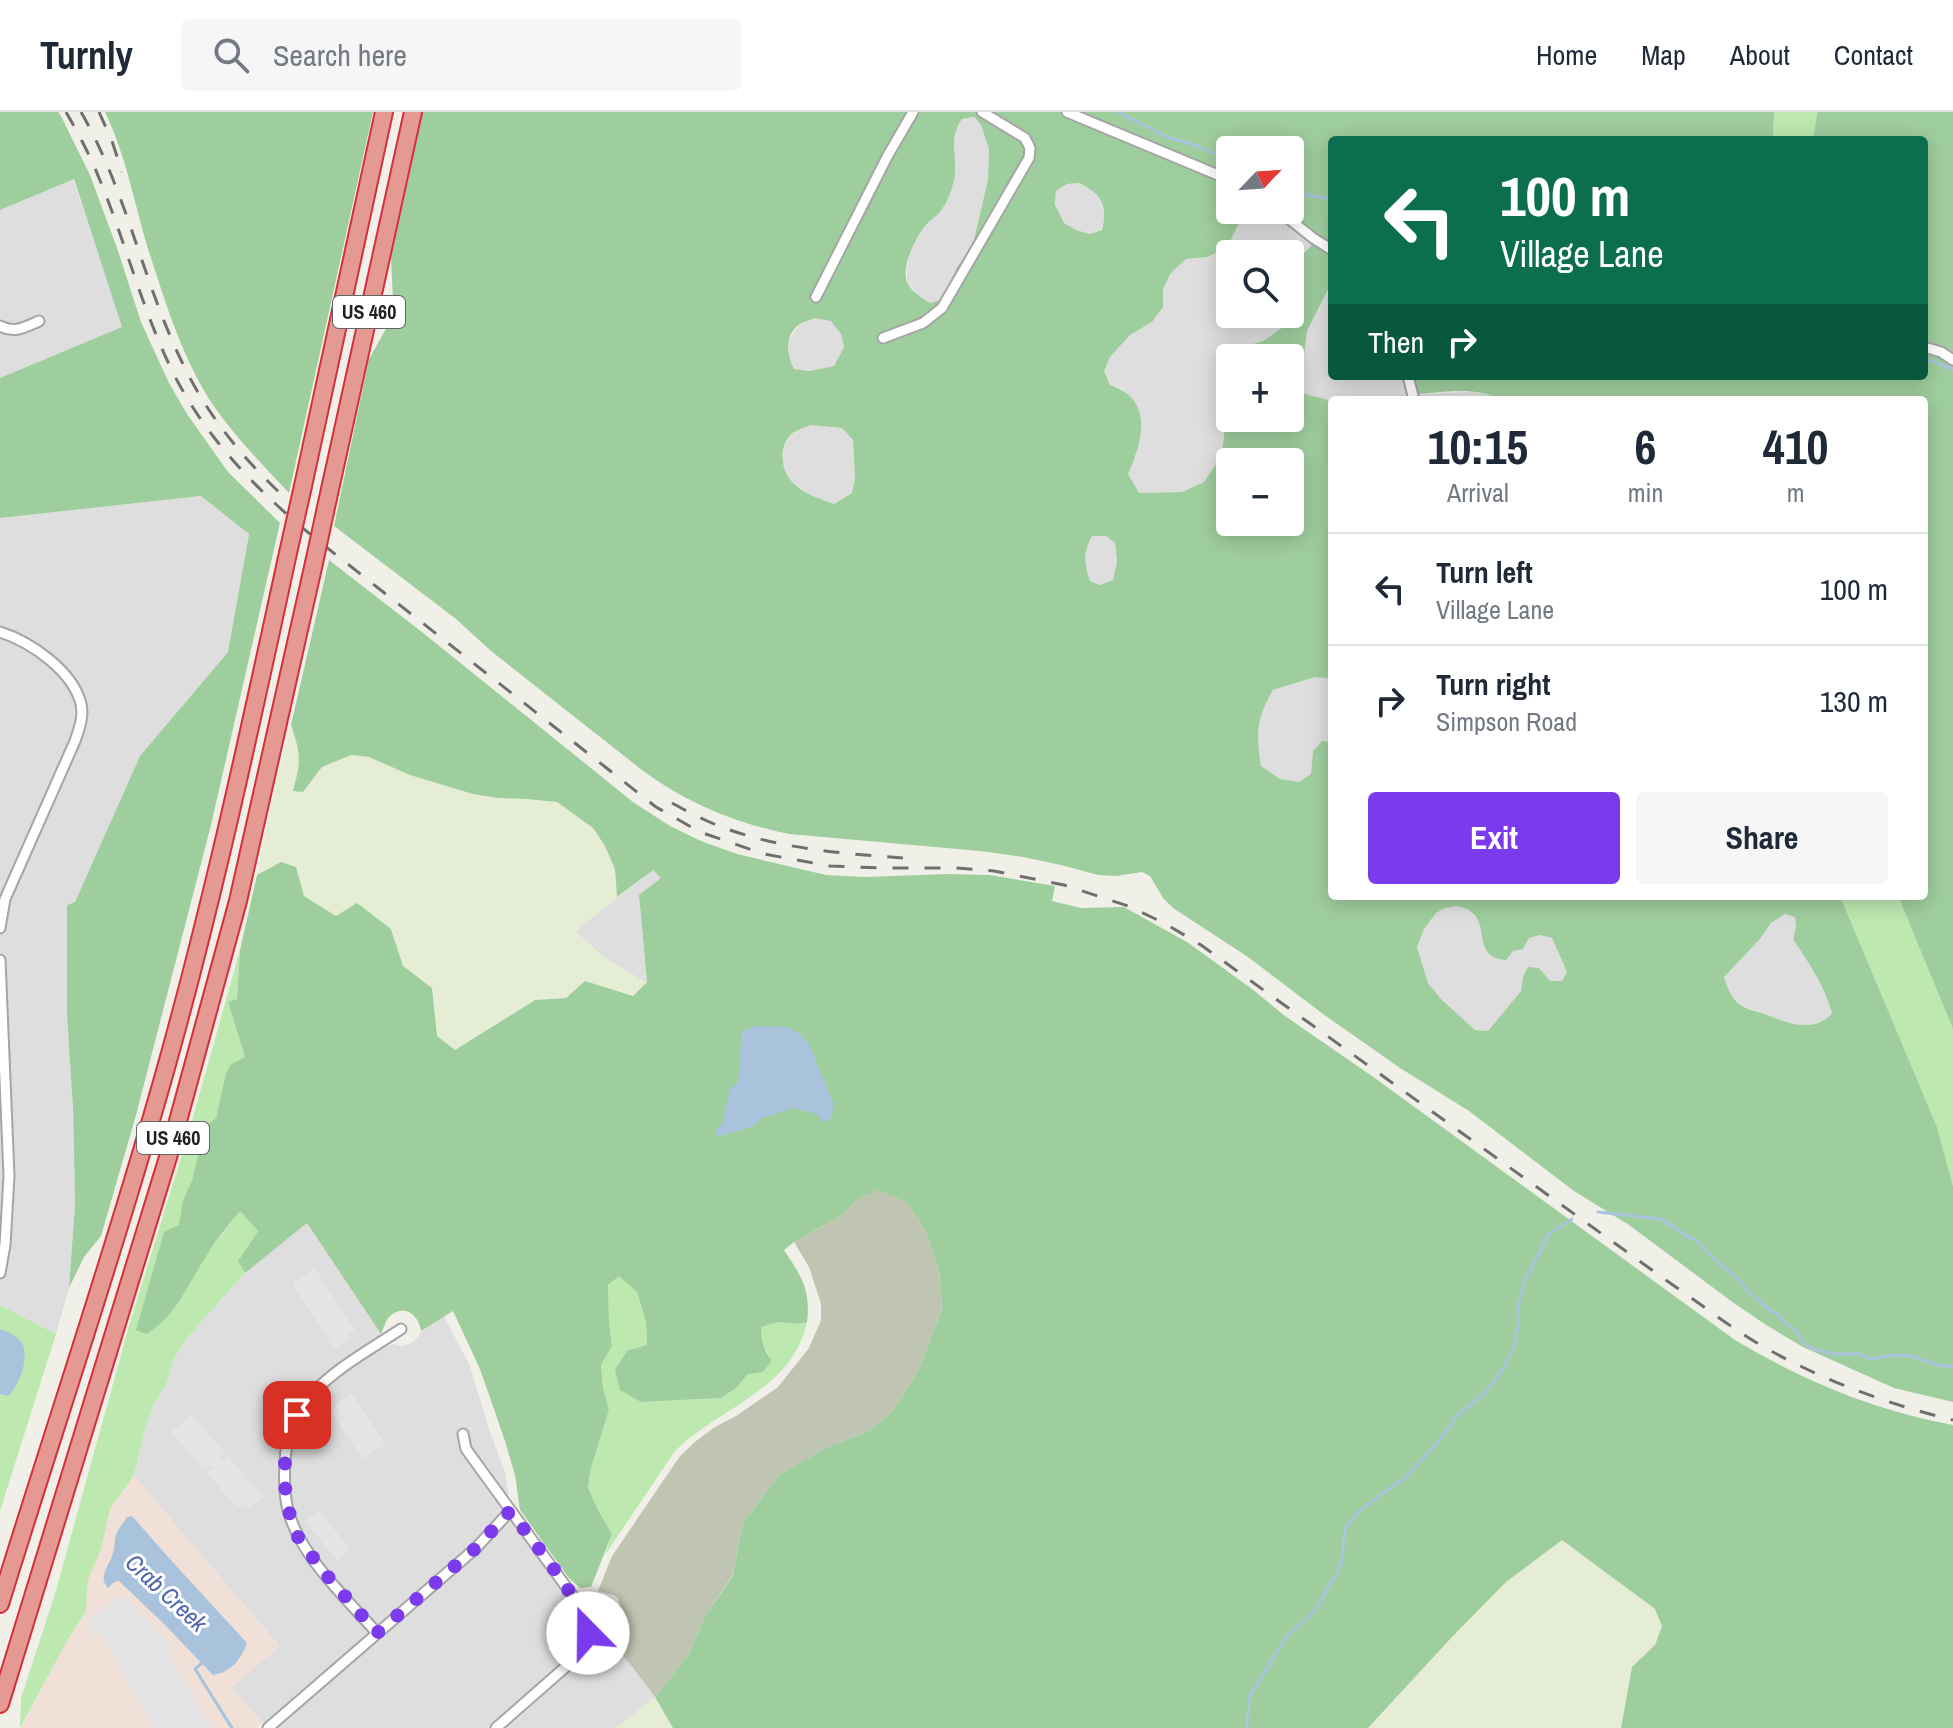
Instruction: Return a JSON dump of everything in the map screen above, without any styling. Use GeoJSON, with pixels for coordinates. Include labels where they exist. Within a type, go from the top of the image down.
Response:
{"type":"FeatureCollection","features":[{"type":"Feature","properties":{"kind":"highway","name":"US 460"},"geometry":{"type":"LineString","coordinates":[[0,1604],[148,1131],[209,907],[384,112]]}},
{"type":"Feature","properties":{"kind":"highway","name":"US 460"},"geometry":{"type":"LineString","coordinates":[[0,1704],[169,1154],[238,901],[413,112]]}},
{"type":"Feature","properties":{"kind":"street"},"geometry":{"type":"LineString","coordinates":[[816,297],[913,112]]}},
{"type":"Feature","properties":{"kind":"street"},"geometry":{"type":"LineString","coordinates":[[883,338],[923,323],[942,308],[1029,158],[1030,148],[1025,138],[982,112]]}},
{"type":"Feature","properties":{"kind":"street"},"geometry":{"type":"LineString","coordinates":[[1067,112],[1216,174]]}},
{"type":"Feature","properties":{"kind":"street"},"geometry":{"type":"LineString","coordinates":[[1296,224],[1328,247]]}},
{"type":"Feature","properties":{"kind":"street"},"geometry":{"type":"LineString","coordinates":[[0,326],[17,330],[39,321]]}},
{"type":"Feature","properties":{"kind":"street"},"geometry":{"type":"LineString","coordinates":[[1928,348],[1953,360]]}},
{"type":"Feature","properties":{"kind":"street"},"geometry":{"type":"LineString","coordinates":[[0,632],[38,650],[59,669],[74,688],[82,705],[82,721],[5,899],[0,928]]}},
{"type":"Feature","properties":{"kind":"street"},"geometry":{"type":"LineString","coordinates":[[0,960],[9,1176],[0,1273]]}},
{"type":"Feature","properties":{"kind":"street"},"geometry":{"type":"LineString","coordinates":[[377,1633],[322,1570],[298,1537],[288,1509],[284,1479],[286,1447],[297,1415],[310,1396],[331,1376],[401,1329]]}},
{"type":"Feature","properties":{"kind":"street"},"geometry":{"type":"LineString","coordinates":[[463,1434],[466,1449],[578,1603],[588,1625],[587,1644],[569,1664],[496,1728]]}},
{"type":"Feature","properties":{"kind":"street"},"geometry":{"type":"LineString","coordinates":[[268,1728],[476,1548],[510,1511]]}},
{"type":"Feature","properties":{"kind":"shaded area"},"geometry":{"type":"Polygon","coordinates":[[[974,117],[981,125],[989,149],[988,180],[981,214],[973,244],[957,267],[943,299],[930,303],[907,282],[911,247],[926,225],[941,211],[954,163],[955,127],[962,119],[974,117]]]}},
{"type":"Feature","properties":{"kind":"shaded area"},"geometry":{"type":"Polygon","coordinates":[[[73,179],[123,327],[0,378],[0,210],[73,179]]]}},
{"type":"Feature","properties":{"kind":"shaded area"},"geometry":{"type":"Polygon","coordinates":[[[1078,183],[1102,199],[1105,216],[1101,230],[1090,234],[1064,223],[1055,205],[1056,191],[1067,184],[1078,183]]]}},
{"type":"Feature","properties":{"kind":"shaded area"},"geometry":{"type":"Polygon","coordinates":[[[1289,224],[1314,244],[1304,251],[1304,240],[1231,240],[1238,225],[1289,224]]]}},
{"type":"Feature","properties":{"kind":"shaded area"},"geometry":{"type":"Polygon","coordinates":[[[1216,253],[1216,328],[1282,328],[1253,344],[1216,344],[1216,432],[1224,432],[1223,448],[1216,448],[1216,464],[1204,482],[1182,492],[1138,493],[1128,474],[1137,453],[1123,389],[1110,385],[1103,371],[1110,357],[1130,335],[1152,322],[1170,274],[1186,259],[1216,253]]]}},
{"type":"Feature","properties":{"kind":"shaded area"},"geometry":{"type":"Polygon","coordinates":[[[1328,289],[1328,380],[1404,380],[1409,395],[1469,392],[1494,396],[1328,396],[1328,401],[1304,393],[1307,331],[1328,289]]]}},
{"type":"Feature","properties":{"kind":"shaded area"},"geometry":{"type":"Polygon","coordinates":[[[815,318],[831,320],[841,334],[844,347],[834,366],[809,371],[794,369],[788,357],[788,342],[798,326],[815,318]]]}},
{"type":"Feature","properties":{"kind":"shaded area"},"geometry":{"type":"Polygon","coordinates":[[[811,425],[842,428],[853,440],[855,479],[852,493],[833,504],[814,497],[792,483],[782,459],[789,437],[811,425]]]}},
{"type":"Feature","properties":{"kind":"shaded area"},"geometry":{"type":"Polygon","coordinates":[[[202,496],[249,533],[228,652],[140,756],[75,902],[67,905],[75,1203],[69,1288],[56,1334],[0,1305],[0,518],[202,496]]]}},
{"type":"Feature","properties":{"kind":"shaded area"},"geometry":{"type":"Polygon","coordinates":[[[1092,536],[1106,536],[1115,543],[1117,561],[1113,580],[1100,585],[1089,581],[1085,568],[1086,548],[1092,536]]]}},
{"type":"Feature","properties":{"kind":"shaded area"},"geometry":{"type":"Polygon","coordinates":[[[1315,677],[1328,679],[1328,742],[1322,741],[1313,751],[1311,774],[1299,782],[1280,779],[1261,766],[1257,735],[1262,710],[1273,690],[1315,677]]]}},
{"type":"Feature","properties":{"kind":"shaded area"},"geometry":{"type":"Polygon","coordinates":[[[291,725],[299,748],[300,767],[294,791],[303,792],[322,767],[351,755],[369,757],[410,775],[498,798],[557,802],[576,814],[593,828],[605,846],[615,869],[617,897],[575,932],[606,959],[647,983],[633,996],[585,982],[566,998],[534,1000],[455,1050],[437,1036],[432,988],[403,966],[391,929],[357,904],[336,916],[304,896],[296,867],[281,862],[257,875],[291,725]]]}},
{"type":"Feature","properties":{"kind":"shaded area"},"geometry":{"type":"Polygon","coordinates":[[[653,870],[662,878],[639,896],[647,983],[606,959],[575,931],[653,870]]]}},
{"type":"Feature","properties":{"kind":"shaded area"},"geometry":{"type":"Polygon","coordinates":[[[1457,906],[1470,911],[1480,923],[1483,942],[1513,951],[1529,938],[1540,935],[1552,938],[1567,972],[1563,981],[1549,981],[1539,968],[1523,977],[1521,991],[1488,1031],[1475,1030],[1428,983],[1417,947],[1424,929],[1436,913],[1457,906]]]}},
{"type":"Feature","properties":{"kind":"shaded area"},"geometry":{"type":"Polygon","coordinates":[[[1785,914],[1795,917],[1793,939],[1815,972],[1832,1013],[1826,1020],[1809,1026],[1788,1023],[1740,1005],[1728,991],[1724,976],[1771,923],[1785,914]]]}},
{"type":"Feature","properties":{"kind":"shaded area"},"geometry":{"type":"Polygon","coordinates":[[[878,1189],[908,1203],[926,1232],[939,1271],[942,1309],[918,1371],[893,1411],[869,1431],[823,1449],[779,1475],[743,1523],[732,1576],[704,1618],[689,1654],[655,1697],[607,1634],[619,1625],[622,1616],[618,1598],[598,1591],[612,1556],[680,1456],[715,1427],[778,1387],[809,1348],[821,1320],[821,1304],[809,1267],[794,1242],[842,1215],[859,1198],[878,1189]]]}},
{"type":"Feature","properties":{"kind":"shaded area"},"geometry":{"type":"Polygon","coordinates":[[[307,1222],[389,1346],[411,1343],[421,1331],[444,1316],[470,1366],[505,1472],[509,1498],[501,1510],[528,1542],[582,1625],[607,1634],[655,1697],[616,1728],[268,1728],[231,1688],[279,1646],[134,1476],[152,1408],[186,1339],[245,1273],[307,1222]]]}},
{"type":"Feature","properties":{"kind":"shaded area"},"geometry":{"type":"Polygon","coordinates":[[[315,1268],[355,1330],[349,1334],[350,1339],[334,1349],[292,1284],[315,1268]]]}},
{"type":"Feature","properties":{"kind":"shaded area"},"geometry":{"type":"Polygon","coordinates":[[[352,1394],[385,1444],[362,1459],[329,1408],[352,1394]]]}},
{"type":"Feature","properties":{"kind":"shaded area"},"geometry":{"type":"Polygon","coordinates":[[[192,1415],[226,1454],[220,1458],[221,1461],[228,1456],[247,1477],[241,1484],[249,1479],[264,1496],[249,1509],[243,1503],[237,1508],[207,1473],[212,1466],[204,1470],[171,1432],[192,1415]]]}},
{"type":"Feature","properties":{"kind":"shaded area"},"geometry":{"type":"Polygon","coordinates":[[[134,1475],[279,1647],[231,1688],[263,1722],[256,1728],[21,1728],[86,1612],[88,1580],[110,1509],[134,1475]]]}},
{"type":"Feature","properties":{"kind":"shaded area"},"geometry":{"type":"Polygon","coordinates":[[[319,1511],[350,1549],[338,1561],[304,1521],[319,1511]]]}},
{"type":"Feature","properties":{"kind":"shaded area"},"geometry":{"type":"Polygon","coordinates":[[[1562,1540],[1655,1609],[1662,1626],[1655,1645],[1632,1667],[1621,1728],[1368,1728],[1506,1582],[1562,1540]]]}},
{"type":"Feature","properties":{"kind":"shaded area"},"geometry":{"type":"Polygon","coordinates":[[[123,1595],[162,1634],[163,1640],[174,1643],[172,1649],[167,1649],[198,1707],[214,1728],[153,1728],[101,1633],[92,1636],[90,1633],[90,1617],[123,1595]]]}},
{"type":"Feature","properties":{"kind":"shaded area"},"geometry":{"type":"Polygon","coordinates":[[[655,1697],[673,1728],[616,1728],[655,1697]]]}},
{"type":"Feature","properties":{"kind":"green space"},"geometry":{"type":"Polygon","coordinates":[[[0,112],[58,112],[61,116],[90,175],[141,322],[169,383],[228,472],[280,523],[211,825],[136,1115],[101,1236],[84,1257],[69,1288],[75,1203],[67,1013],[67,905],[75,902],[140,756],[228,652],[249,534],[201,496],[0,518],[0,378],[122,327],[74,179],[0,210],[0,112]]]}},
{"type":"Feature","properties":{"kind":"green space"},"geometry":{"type":"Polygon","coordinates":[[[105,112],[373,112],[289,493],[222,417],[193,370],[163,296],[125,166],[105,112]]]}},
{"type":"Feature","properties":{"kind":"green space"},"geometry":{"type":"Polygon","coordinates":[[[423,112],[1774,112],[1773,136],[1328,136],[1328,289],[1307,331],[1304,357],[1304,344],[1253,344],[1282,328],[1304,328],[1304,253],[1313,244],[1288,224],[1304,224],[1304,136],[1216,136],[1216,224],[1239,224],[1231,240],[1216,240],[1216,253],[1186,259],[1170,274],[1163,289],[1163,307],[1152,322],[1130,335],[1110,357],[1104,371],[1110,385],[1124,391],[1139,411],[1138,448],[1128,474],[1139,493],[1182,492],[1204,482],[1216,464],[1216,536],[1304,536],[1304,448],[1223,448],[1224,432],[1304,432],[1304,393],[1328,400],[1328,679],[1315,677],[1273,690],[1263,710],[1258,744],[1261,766],[1280,779],[1299,782],[1311,774],[1313,751],[1322,741],[1328,742],[1328,900],[1842,900],[1937,1127],[1953,1186],[1953,1402],[1894,1388],[1803,1347],[1766,1325],[1629,1225],[1574,1191],[1469,1111],[1400,1068],[1248,957],[1173,908],[1150,876],[1142,872],[1098,875],[1023,857],[980,851],[789,834],[712,810],[659,782],[491,651],[456,619],[334,526],[369,359],[387,327],[393,299],[391,258],[423,112]],[[974,117],[962,119],[957,127],[955,175],[951,191],[942,209],[918,237],[906,268],[909,285],[930,303],[943,299],[957,267],[973,244],[988,180],[989,149],[981,125],[974,117]],[[1079,183],[1067,184],[1056,191],[1055,205],[1064,223],[1076,230],[1090,234],[1102,230],[1104,214],[1101,201],[1093,191],[1079,183]],[[815,318],[793,331],[788,342],[788,353],[794,369],[809,371],[834,366],[844,347],[841,334],[831,321],[815,318]],[[811,425],[789,437],[783,448],[784,468],[798,488],[834,504],[852,493],[855,479],[853,440],[842,428],[811,425]],[[1092,536],[1086,553],[1090,581],[1100,585],[1113,580],[1117,561],[1115,543],[1106,536],[1092,536]],[[1458,906],[1436,913],[1424,929],[1417,947],[1428,983],[1475,1030],[1488,1031],[1521,991],[1528,967],[1539,968],[1550,981],[1562,981],[1567,972],[1552,938],[1540,935],[1529,938],[1523,949],[1513,951],[1506,960],[1495,958],[1485,947],[1480,925],[1469,910],[1458,906]],[[1785,914],[1771,923],[1724,977],[1730,992],[1747,1009],[1780,1020],[1808,1025],[1825,1020],[1832,1013],[1820,984],[1793,939],[1795,917],[1785,914]]]}},
{"type":"Feature","properties":{"kind":"green space"},"geometry":{"type":"Polygon","coordinates":[[[1774,112],[1817,112],[1814,136],[1773,136],[1774,112]]]}},
{"type":"Feature","properties":{"kind":"green space"},"geometry":{"type":"Polygon","coordinates":[[[1817,112],[1953,112],[1953,1029],[1900,900],[1928,900],[1928,396],[1493,396],[1469,391],[1409,395],[1404,380],[1928,380],[1928,136],[1814,136],[1817,112]]]}},
{"type":"Feature","properties":{"kind":"green space"},"geometry":{"type":"Polygon","coordinates":[[[329,560],[633,802],[670,826],[737,854],[826,875],[990,875],[1055,886],[1052,901],[1081,908],[1124,907],[1187,942],[1735,1340],[1787,1369],[1840,1392],[1894,1411],[1953,1425],[1953,1728],[1621,1728],[1632,1667],[1655,1645],[1662,1626],[1655,1609],[1562,1540],[1506,1582],[1368,1728],[673,1728],[655,1697],[689,1654],[704,1618],[732,1577],[743,1523],[779,1475],[823,1449],[869,1431],[893,1411],[918,1371],[942,1309],[939,1271],[926,1232],[908,1203],[878,1190],[859,1198],[842,1215],[784,1250],[806,1292],[807,1322],[778,1322],[761,1327],[764,1345],[772,1360],[763,1372],[748,1374],[736,1388],[721,1398],[641,1402],[620,1390],[615,1370],[627,1351],[647,1345],[646,1322],[637,1292],[619,1276],[608,1285],[612,1346],[601,1365],[609,1410],[588,1487],[612,1534],[591,1587],[580,1588],[569,1578],[520,1510],[515,1475],[505,1441],[480,1369],[453,1311],[421,1331],[410,1312],[400,1311],[388,1319],[381,1334],[307,1223],[245,1273],[238,1261],[258,1231],[240,1211],[165,1319],[146,1334],[136,1330],[164,1232],[179,1225],[183,1200],[192,1180],[205,1126],[216,1118],[226,1073],[231,1064],[245,1057],[228,1002],[237,999],[240,950],[257,875],[281,862],[296,867],[304,896],[336,916],[357,903],[391,929],[403,966],[432,988],[437,1036],[455,1050],[535,1000],[566,998],[585,981],[633,996],[647,982],[639,895],[661,878],[653,870],[617,897],[615,869],[605,846],[593,828],[557,802],[473,794],[410,775],[369,757],[351,755],[322,767],[303,792],[293,791],[299,758],[291,725],[329,560]]]}},
{"type":"Feature","properties":{"kind":"green space"},"geometry":{"type":"Polygon","coordinates":[[[1842,900],[1900,900],[1953,1029],[1953,1186],[1937,1127],[1842,900]]]}},
{"type":"Feature","properties":{"kind":"green space"},"geometry":{"type":"Polygon","coordinates":[[[240,950],[237,999],[228,1002],[245,1057],[231,1064],[226,1073],[216,1118],[205,1126],[192,1180],[183,1200],[171,1313],[206,1255],[240,1211],[258,1231],[238,1261],[245,1273],[186,1339],[174,1359],[145,1428],[134,1475],[110,1509],[101,1549],[88,1580],[86,1611],[20,1728],[21,1698],[55,1594],[129,1326],[188,1135],[240,950]]]}},
{"type":"Feature","properties":{"kind":"green space"},"geometry":{"type":"Polygon","coordinates":[[[619,1275],[637,1292],[646,1322],[647,1345],[641,1402],[721,1398],[736,1388],[748,1374],[772,1360],[764,1345],[761,1327],[778,1322],[807,1322],[799,1345],[787,1365],[752,1396],[675,1451],[605,1555],[612,1534],[588,1487],[609,1410],[601,1365],[612,1345],[608,1285],[619,1275]]]}},
{"type":"Feature","properties":{"kind":"green space"},"geometry":{"type":"Polygon","coordinates":[[[0,1305],[56,1334],[0,1511],[0,1305]]]}},
{"type":"Feature","properties":{"kind":"water"},"geometry":{"type":"Polygon","coordinates":[[[757,1026],[788,1027],[809,1044],[834,1105],[830,1120],[824,1122],[817,1114],[793,1108],[762,1118],[751,1127],[716,1137],[730,1089],[738,1083],[742,1031],[757,1026]]]}},
{"type":"Feature","properties":{"kind":"water"},"geometry":{"type":"Polygon","coordinates":[[[0,1329],[22,1343],[25,1356],[22,1371],[8,1396],[0,1394],[0,1329]]]}},
{"type":"Feature","properties":{"kind":"water"},"geometry":{"type":"Polygon","coordinates":[[[132,1516],[247,1643],[242,1655],[230,1668],[213,1675],[119,1581],[108,1588],[105,1584],[104,1575],[113,1553],[116,1534],[126,1518],[132,1516]]]}},
{"type":"Feature","properties":{"kind":"waterway"},"geometry":{"type":"LineString","coordinates":[[1118,112],[1167,137],[1216,154]]}},
{"type":"Feature","properties":{"kind":"waterway"},"geometry":{"type":"LineString","coordinates":[[1304,194],[1328,198]]}},
{"type":"Feature","properties":{"kind":"waterway"},"geometry":{"type":"LineString","coordinates":[[1928,360],[1953,369]]}},
{"type":"Feature","properties":{"kind":"waterway"},"geometry":{"type":"LineString","coordinates":[[1598,1212],[1661,1219],[1695,1239],[1811,1348],[1832,1354],[1858,1354],[1871,1359],[1892,1355],[1912,1356],[1953,1367]]}},
{"type":"Feature","properties":{"kind":"waterway"},"geometry":{"type":"LineString","coordinates":[[1247,1728],[1249,1697],[1287,1636],[1315,1611],[1336,1576],[1342,1560],[1345,1529],[1359,1511],[1407,1476],[1437,1443],[1453,1419],[1485,1393],[1504,1368],[1514,1345],[1519,1323],[1518,1306],[1525,1280],[1549,1234],[1572,1219]]}},
{"type":"Feature","properties":{"kind":"waterway","name":"Crab Creek"},"geometry":{"type":"LineString","coordinates":[[203,1662],[195,1669],[232,1728]]}},
{"type":"Feature","properties":{"kind":"railway"},"geometry":{"type":"LineString","coordinates":[[66,112],[99,178],[168,362],[196,413],[232,459],[316,539],[656,807],[700,832],[764,854],[830,866],[994,871],[1064,885],[1128,906],[1164,923],[1201,945],[1746,1336],[1839,1383],[1953,1420]]}},
{"type":"Feature","properties":{"kind":"railway"},"geometry":{"type":"LineString","coordinates":[[81,112],[110,172],[167,329],[191,381],[229,438],[292,504]]}},
{"type":"Feature","properties":{"kind":"railway"},"geometry":{"type":"LineString","coordinates":[[99,112],[122,172]]}},
{"type":"Feature","properties":{"kind":"railway"},"geometry":{"type":"LineString","coordinates":[[672,803],[729,829],[777,843],[903,858]]}},
{"type":"Feature","properties":{"kind":"route"},"geometry":{"type":"LineString","coordinates":[[297,1415],[286,1447],[284,1479],[288,1509],[298,1537],[322,1570],[377,1633],[476,1548],[510,1511],[578,1603],[588,1625],[588,1633]]}}]}
